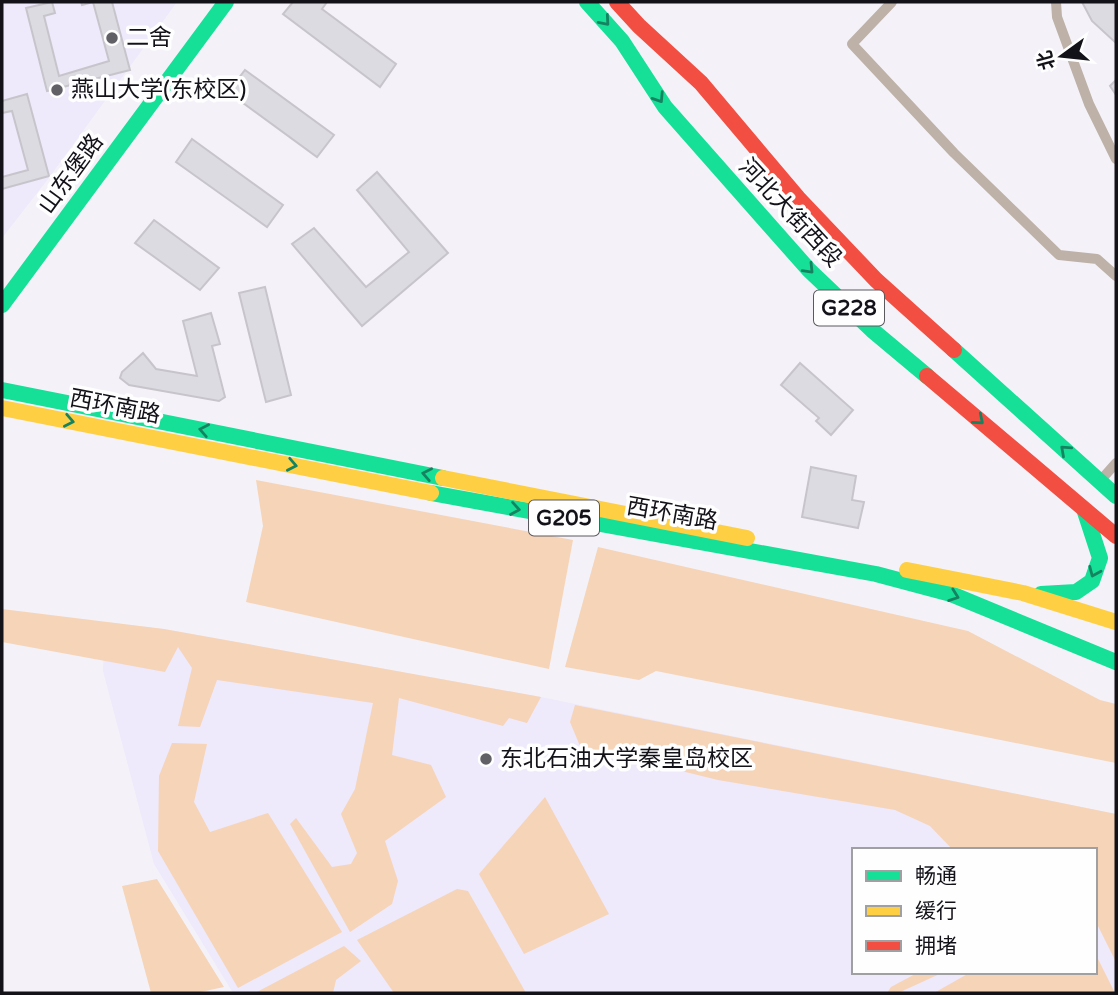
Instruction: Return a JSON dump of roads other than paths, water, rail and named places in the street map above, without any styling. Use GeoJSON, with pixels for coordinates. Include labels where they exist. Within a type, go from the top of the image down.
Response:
{"type":"FeatureCollection","features":[{"type":"Feature","properties":{"kind":"main road","name":"山东堡路"},"geometry":{"type":"LineString","coordinates":[[2,305],[226,2]]}},
{"type":"Feature","properties":{"kind":"main road","name":"河北大街西段"},"geometry":{"type":"LineString","coordinates":[[587,2],[622,41],[665,107],[809,270],[872,330],[1116,536]]}},
{"type":"Feature","properties":{"kind":"main road","name":"河北大街西段"},"geometry":{"type":"LineString","coordinates":[[617,2],[645,33],[701,83],[798,198],[876,281],[1116,496]]}},
{"type":"Feature","properties":{"kind":"main road","name":"西环南路"},"geometry":{"type":"LineString","coordinates":[[2,390],[1023,593],[1116,622]]}},
{"type":"Feature","properties":{"kind":"main road","name":"西环南路"},"geometry":{"type":"LineString","coordinates":[[2,408],[484,503],[876,574],[951,594],[1116,662]]}},
{"type":"Feature","properties":{"kind":"main road"},"geometry":{"type":"LineString","coordinates":[[1023,593],[1052,595],[1076,592],[1092,581],[1100,558],[1083,508]]}},
{"type":"Feature","properties":{"kind":"street"},"geometry":{"type":"LineString","coordinates":[[892,2],[852,44],[954,153],[1059,255],[1097,259],[1116,276]]}},
{"type":"Feature","properties":{"kind":"street"},"geometry":{"type":"LineString","coordinates":[[1056,2],[1056,17],[1089,104],[1116,159]]}},
{"type":"Feature","properties":{"kind":"street"},"geometry":{"type":"LineString","coordinates":[[1100,481],[1116,463]]}},
{"type":"Feature","properties":{"kind":"place","name":"二舍"},"geometry":{"type":"Point","coordinates":[112,38]}},
{"type":"Feature","properties":{"kind":"place","name":"燕山大学(东校区)"},"geometry":{"type":"Point","coordinates":[57,90]}},
{"type":"Feature","properties":{"kind":"place","name":"东北石油大学秦皇岛校区"},"geometry":{"type":"Point","coordinates":[486,759]}}]}
